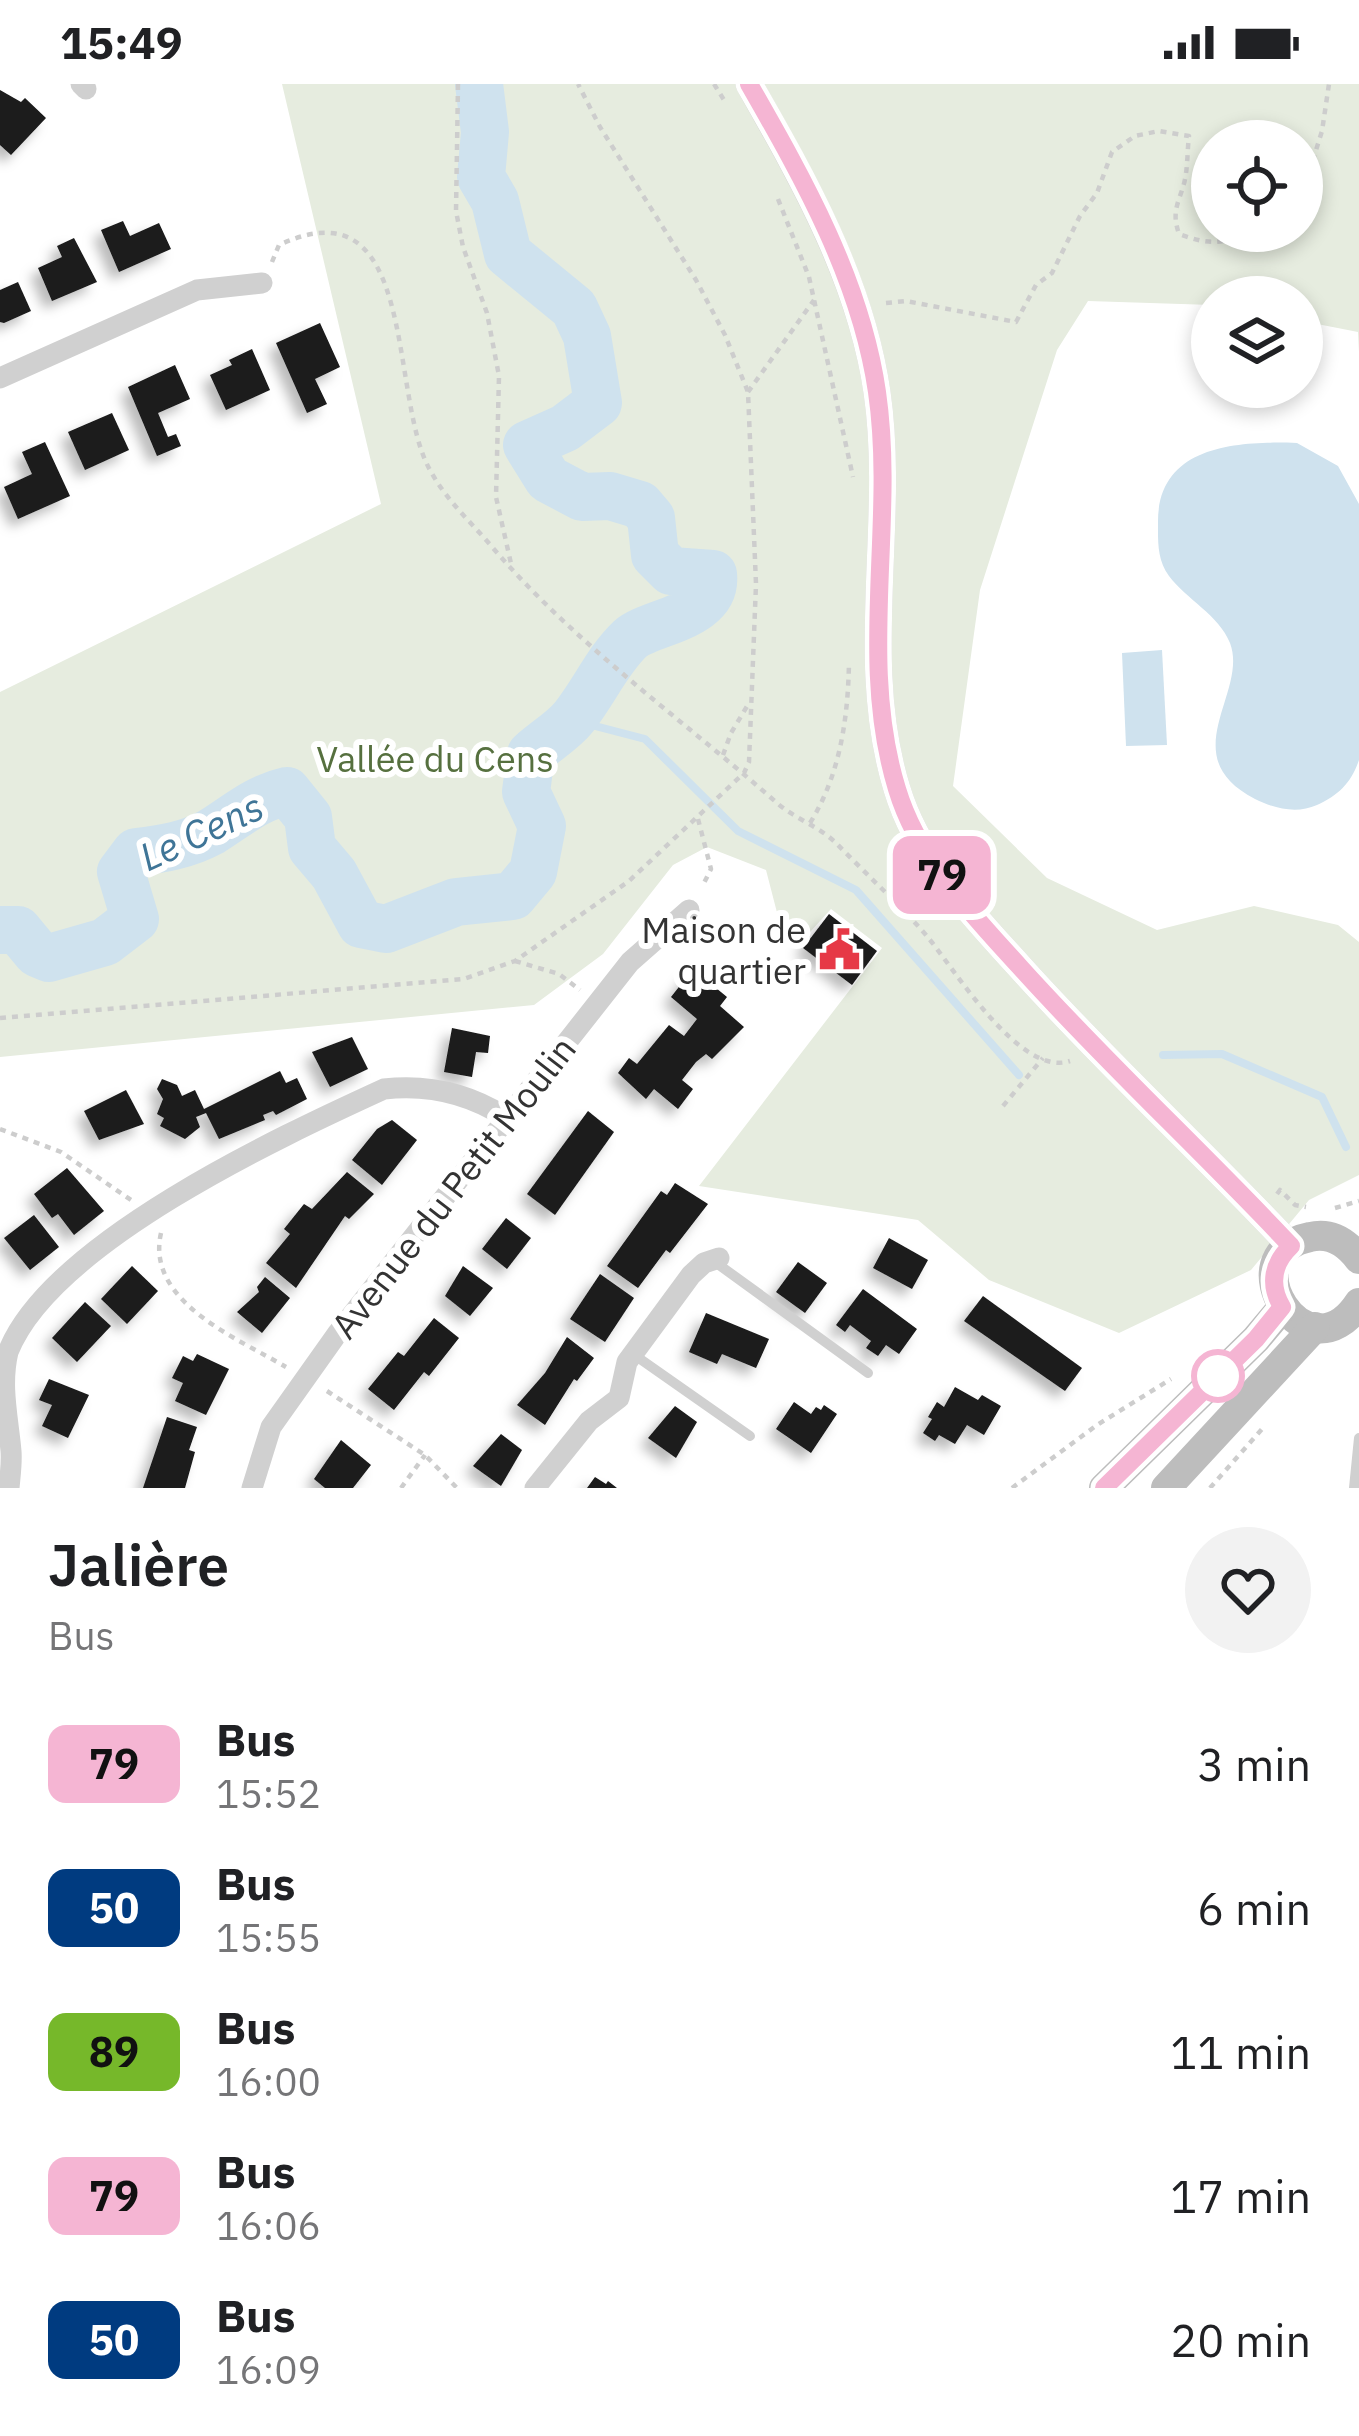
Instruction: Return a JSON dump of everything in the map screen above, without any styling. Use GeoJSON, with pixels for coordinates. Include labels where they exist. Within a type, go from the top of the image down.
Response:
{"type":"FeatureCollection","features":[{"type":"Feature","properties":{"kind":"main road"},"geometry":{"type":"LineString","coordinates":[[1318,1218],[1359,1223]]}},
{"type":"Feature","properties":{"kind":"main road"},"geometry":{"type":"LineString","coordinates":[[1318,1218],[1305,1238],[1280,1259],[1274,1288],[1282,1307],[1299,1322],[1316,1327],[1342,1321],[1359,1303]]}},
{"type":"Feature","properties":{"kind":"main road"},"geometry":{"type":"LineString","coordinates":[[1318,1218],[1359,1259]]}},
{"type":"Feature","properties":{"kind":"main road"},"geometry":{"type":"LineString","coordinates":[[1104,1488],[1256,1339],[1282,1307]]}},
{"type":"Feature","properties":{"kind":"main road"},"geometry":{"type":"LineString","coordinates":[[1166,1488],[1316,1327]]}},
{"type":"Feature","properties":{"kind":"street"},"geometry":{"type":"LineString","coordinates":[[749,84],[798,171],[856,305],[878,394],[878,678],[889,750],[904,807],[919,840],[951,890],[1088,1042],[1291,1246]]}},
{"type":"Feature","properties":{"kind":"street"},"geometry":{"type":"LineString","coordinates":[[0,378],[197,290],[262,283]]}},
{"type":"Feature","properties":{"kind":"street","name":"Avenue du Petit Moulin"},"geometry":{"type":"LineString","coordinates":[[252,1488],[271,1427],[304,1378],[630,962],[689,910]]}},
{"type":"Feature","properties":{"kind":"street"},"geometry":{"type":"LineString","coordinates":[[10,1488],[12,1454],[1,1398],[6,1355],[35,1302],[143,1214],[384,1089],[413,1085],[480,1100],[507,1118]]}},
{"type":"Feature","properties":{"kind":"street"},"geometry":{"type":"LineString","coordinates":[[535,1488],[589,1421],[619,1398],[627,1362],[691,1275],[716,1259]]}},
{"type":"Feature","properties":{"kind":"lane"},"geometry":{"type":"LineString","coordinates":[[716,1259],[868,1373]]}},
{"type":"Feature","properties":{"kind":"lane"},"geometry":{"type":"LineString","coordinates":[[633,1354],[749,1436]]}},
{"type":"Feature","properties":{"kind":"lane"},"geometry":{"type":"LineString","coordinates":[[1354,1488],[1359,1438]]}},
{"type":"Feature","properties":{"kind":"path"},"geometry":{"type":"LineString","coordinates":[[458,84],[456,211],[463,247],[487,313],[499,376],[496,496],[513,572]]}},
{"type":"Feature","properties":{"kind":"path"},"geometry":{"type":"LineString","coordinates":[[0,1018],[464,979],[515,961],[628,881],[744,773],[749,762],[756,584],[748,392],[695,280],[578,84]]}},
{"type":"Feature","properties":{"kind":"path"},"geometry":{"type":"LineString","coordinates":[[714,84],[725,101]]}},
{"type":"Feature","properties":{"kind":"path"},"geometry":{"type":"LineString","coordinates":[[1323,122],[1328,84]]}},
{"type":"Feature","properties":{"kind":"path"},"geometry":{"type":"LineString","coordinates":[[856,305],[905,301],[1016,322],[1036,285],[1052,273],[1097,193],[1112,152],[1136,136],[1159,130],[1189,136],[1183,191],[1176,198],[1173,217],[1180,234],[1191,238]]}},
{"type":"Feature","properties":{"kind":"path"},"geometry":{"type":"LineString","coordinates":[[775,191],[814,300],[854,482]]}},
{"type":"Feature","properties":{"kind":"path"},"geometry":{"type":"LineString","coordinates":[[262,283],[279,245],[296,238],[316,231],[363,244],[382,272],[394,314],[409,411],[425,463],[513,572],[574,633],[781,808],[834,841],[926,935],[1009,1037],[1060,1064],[1075,1055]]}},
{"type":"Feature","properties":{"kind":"path"},"geometry":{"type":"LineString","coordinates":[[748,392],[814,300]]}},
{"type":"Feature","properties":{"kind":"path"},"geometry":{"type":"LineString","coordinates":[[809,823],[829,792],[843,737],[850,658]]}},
{"type":"Feature","properties":{"kind":"path"},"geometry":{"type":"LineString","coordinates":[[723,755],[730,733],[752,698]]}},
{"type":"Feature","properties":{"kind":"path"},"geometry":{"type":"LineString","coordinates":[[689,910],[711,869],[698,819]]}},
{"type":"Feature","properties":{"kind":"path"},"geometry":{"type":"LineString","coordinates":[[515,961],[559,974],[598,1004]]}},
{"type":"Feature","properties":{"kind":"path"},"geometry":{"type":"LineString","coordinates":[[1004,1106],[1043,1058]]}},
{"type":"Feature","properties":{"kind":"path"},"geometry":{"type":"LineString","coordinates":[[0,1129],[61,1152],[136,1203],[162,1229],[157,1252],[173,1288],[199,1316],[343,1399],[424,1455],[457,1488]]}},
{"type":"Feature","properties":{"kind":"path"},"geometry":{"type":"LineString","coordinates":[[1258,1211],[1280,1190],[1318,1218],[1359,1202]]}},
{"type":"Feature","properties":{"kind":"path"},"geometry":{"type":"LineString","coordinates":[[1012,1488],[1180,1372]]}},
{"type":"Feature","properties":{"kind":"path"},"geometry":{"type":"LineString","coordinates":[[401,1488],[424,1455]]}},
{"type":"Feature","properties":{"kind":"green space","name":"Vallée du Cens"},"geometry":{"type":"Polygon","coordinates":[[[282,84],[1359,84],[1359,352],[1358,332],[1323,325],[1323,276],[1191,276],[1191,304],[1088,301],[1057,350],[980,590],[953,786],[1047,878],[1157,930],[1254,906],[1338,925],[1359,942],[1359,1175],[1309,1200],[1251,1270],[1119,1333],[989,1280],[918,1220],[699,1186],[882,948],[831,909],[801,942],[781,928],[766,870],[707,847],[673,865],[603,954],[534,1005],[0,1057],[0,692],[381,504],[282,84]]]}},
{"type":"Feature","properties":{"kind":"water"},"geometry":{"type":"Polygon","coordinates":[[[1297,443],[1338,466],[1359,504],[1359,760],[1338,792],[1317,805],[1294,810],[1255,799],[1231,782],[1219,764],[1216,744],[1233,662],[1230,643],[1218,624],[1165,570],[1158,523],[1161,497],[1186,462],[1227,447],[1297,443]]]}},
{"type":"Feature","properties":{"kind":"water"},"geometry":{"type":"Polygon","coordinates":[[[1162,650],[1167,745],[1126,746],[1122,653],[1162,650]]]}},
{"type":"Feature","properties":{"kind":"building"},"geometry":{"type":"Polygon","coordinates":[[[0,90],[21,102],[25,98],[46,118],[11,155],[0,145],[0,90]]]}},
{"type":"Feature","properties":{"kind":"building"},"geometry":{"type":"Polygon","coordinates":[[[123,221],[130,236],[159,223],[171,249],[119,272],[101,230],[123,221]]]}},
{"type":"Feature","properties":{"kind":"building"},"geometry":{"type":"Polygon","coordinates":[[[74,238],[97,282],[52,301],[38,268],[62,257],[57,246],[74,238]]]}},
{"type":"Feature","properties":{"kind":"building"},"geometry":{"type":"Polygon","coordinates":[[[18,282],[31,311],[0,322],[0,290],[18,282]]]}},
{"type":"Feature","properties":{"kind":"building"},"geometry":{"type":"Polygon","coordinates":[[[320,323],[340,367],[315,379],[327,404],[307,413],[276,343],[320,323]]]}},
{"type":"Feature","properties":{"kind":"building"},"geometry":{"type":"Polygon","coordinates":[[[252,349],[270,390],[226,410],[210,375],[252,349]]]}},
{"type":"Feature","properties":{"kind":"building"},"geometry":{"type":"Polygon","coordinates":[[[175,365],[190,399],[158,413],[168,437],[176,434],[181,446],[157,456],[128,387],[175,365]]]}},
{"type":"Feature","properties":{"kind":"building"},"geometry":{"type":"Polygon","coordinates":[[[112,413],[129,450],[85,470],[68,432],[112,413]]]}},
{"type":"Feature","properties":{"kind":"building"},"geometry":{"type":"Polygon","coordinates":[[[45,442],[70,496],[18,519],[4,487],[32,474],[22,452],[45,442]]]}},
{"type":"Feature","properties":{"kind":"building","name":"Maison de quartier"},"geometry":{"type":"Polygon","coordinates":[[[829,914],[877,951],[852,985],[803,948],[829,914]]]}},
{"type":"Feature","properties":{"kind":"building"},"geometry":{"type":"Polygon","coordinates":[[[693,969],[727,997],[720,1006],[744,1027],[712,1059],[706,1054],[696,1062],[682,1080],[693,1089],[678,1109],[654,1089],[646,1099],[618,1073],[629,1058],[637,1064],[669,1025],[684,1036],[697,1019],[671,997],[693,969]]]}},
{"type":"Feature","properties":{"kind":"building"},"geometry":{"type":"Polygon","coordinates":[[[452,1028],[490,1036],[488,1053],[476,1052],[472,1077],[444,1072],[452,1028]]]}},
{"type":"Feature","properties":{"kind":"building"},"geometry":{"type":"Polygon","coordinates":[[[352,1037],[368,1069],[330,1087],[312,1052],[352,1037]]]}},
{"type":"Feature","properties":{"kind":"building"},"geometry":{"type":"Polygon","coordinates":[[[280,1071],[286,1083],[297,1078],[307,1099],[276,1115],[273,1111],[263,1115],[265,1120],[219,1139],[206,1113],[196,1117],[200,1127],[185,1139],[160,1126],[164,1118],[157,1114],[163,1099],[157,1089],[162,1079],[177,1085],[182,1096],[195,1090],[204,1109],[280,1071]]]}},
{"type":"Feature","properties":{"kind":"building"},"geometry":{"type":"Polygon","coordinates":[[[126,1090],[144,1124],[99,1140],[84,1111],[126,1090]]]}},
{"type":"Feature","properties":{"kind":"building"},"geometry":{"type":"Polygon","coordinates":[[[588,1111],[614,1132],[555,1215],[527,1194],[588,1111]]]}},
{"type":"Feature","properties":{"kind":"building"},"geometry":{"type":"Polygon","coordinates":[[[392,1120],[417,1140],[382,1185],[352,1160],[377,1129],[392,1120]]]}},
{"type":"Feature","properties":{"kind":"building"},"geometry":{"type":"Polygon","coordinates":[[[67,1168],[104,1211],[74,1235],[58,1214],[52,1218],[34,1194],[67,1168]]]}},
{"type":"Feature","properties":{"kind":"building"},"geometry":{"type":"Polygon","coordinates":[[[347,1172],[374,1194],[349,1219],[345,1216],[296,1288],[266,1263],[290,1234],[284,1229],[304,1204],[312,1209],[347,1172]]]}},
{"type":"Feature","properties":{"kind":"building"},"geometry":{"type":"Polygon","coordinates":[[[675,1183],[708,1204],[638,1288],[607,1266],[661,1191],[667,1195],[675,1183]]]}},
{"type":"Feature","properties":{"kind":"building"},"geometry":{"type":"Polygon","coordinates":[[[34,1215],[59,1247],[30,1270],[4,1238],[34,1215]]]}},
{"type":"Feature","properties":{"kind":"building"},"geometry":{"type":"Polygon","coordinates":[[[506,1218],[531,1238],[507,1269],[482,1249],[506,1218]]]}},
{"type":"Feature","properties":{"kind":"building"},"geometry":{"type":"Polygon","coordinates":[[[889,1238],[928,1260],[912,1289],[873,1268],[889,1238]]]}},
{"type":"Feature","properties":{"kind":"building"},"geometry":{"type":"Polygon","coordinates":[[[798,1262],[827,1283],[805,1313],[776,1292],[798,1262]]]}},
{"type":"Feature","properties":{"kind":"building"},"geometry":{"type":"Polygon","coordinates":[[[132,1266],[158,1291],[127,1324],[101,1299],[132,1266]]]}},
{"type":"Feature","properties":{"kind":"building"},"geometry":{"type":"Polygon","coordinates":[[[463,1266],[493,1288],[470,1316],[445,1296],[463,1266]]]}},
{"type":"Feature","properties":{"kind":"building"},"geometry":{"type":"Polygon","coordinates":[[[600,1274],[634,1298],[605,1342],[570,1319],[600,1274]]]}},
{"type":"Feature","properties":{"kind":"building"},"geometry":{"type":"Polygon","coordinates":[[[265,1277],[290,1298],[262,1333],[237,1312],[259,1292],[257,1287],[265,1277]]]}},
{"type":"Feature","properties":{"kind":"building"},"geometry":{"type":"Polygon","coordinates":[[[863,1289],[917,1329],[899,1354],[886,1345],[878,1356],[866,1348],[871,1341],[850,1325],[845,1332],[836,1325],[863,1289]]]}},
{"type":"Feature","properties":{"kind":"building"},"geometry":{"type":"Polygon","coordinates":[[[983,1296],[1082,1368],[1065,1391],[964,1321],[983,1296]]]}},
{"type":"Feature","properties":{"kind":"building"},"geometry":{"type":"Polygon","coordinates":[[[85,1302],[111,1326],[77,1362],[52,1338],[85,1302]]]}},
{"type":"Feature","properties":{"kind":"building"},"geometry":{"type":"Polygon","coordinates":[[[706,1313],[769,1339],[756,1368],[722,1354],[717,1364],[689,1352],[706,1313]]]}},
{"type":"Feature","properties":{"kind":"building"},"geometry":{"type":"Polygon","coordinates":[[[434,1318],[459,1338],[394,1410],[368,1389],[398,1352],[404,1356],[434,1318]]]}},
{"type":"Feature","properties":{"kind":"building"},"geometry":{"type":"Polygon","coordinates":[[[567,1337],[594,1358],[574,1379],[545,1425],[517,1405],[545,1373],[567,1337]]]}},
{"type":"Feature","properties":{"kind":"building"},"geometry":{"type":"Polygon","coordinates":[[[197,1354],[229,1369],[206,1415],[175,1401],[183,1383],[172,1378],[183,1356],[193,1361],[197,1354]]]}},
{"type":"Feature","properties":{"kind":"building"},"geometry":{"type":"Polygon","coordinates":[[[49,1379],[89,1395],[68,1438],[42,1426],[52,1405],[39,1400],[49,1379]]]}},
{"type":"Feature","properties":{"kind":"building"},"geometry":{"type":"Polygon","coordinates":[[[955,1387],[1001,1406],[984,1435],[967,1425],[955,1444],[939,1435],[935,1441],[923,1433],[932,1419],[928,1417],[937,1402],[944,1407],[955,1387]]]}},
{"type":"Feature","properties":{"kind":"building"},"geometry":{"type":"Polygon","coordinates":[[[794,1402],[811,1414],[824,1405],[837,1414],[811,1453],[776,1429],[794,1402]]]}},
{"type":"Feature","properties":{"kind":"building"},"geometry":{"type":"Polygon","coordinates":[[[675,1406],[697,1422],[676,1458],[648,1438],[675,1406]]]}},
{"type":"Feature","properties":{"kind":"building"},"geometry":{"type":"Polygon","coordinates":[[[167,1417],[197,1427],[185,1488],[143,1488],[167,1417]]]}},
{"type":"Feature","properties":{"kind":"building"},"geometry":{"type":"Polygon","coordinates":[[[501,1434],[522,1450],[501,1486],[473,1466],[501,1434]]]}},
{"type":"Feature","properties":{"kind":"building"},"geometry":{"type":"Polygon","coordinates":[[[341,1440],[371,1465],[353,1488],[325,1488],[314,1479],[341,1440]]]}},
{"type":"Feature","properties":{"kind":"building"},"geometry":{"type":"Polygon","coordinates":[[[595,1477],[608,1481],[617,1488],[587,1488],[595,1477]]]}},
{"type":"Feature","properties":{"kind":"waterway","name":"Le Cens"},"geometry":{"type":"LineString","coordinates":[[0,930],[18,930],[37,953],[49,958],[105,942],[135,919],[121,872],[136,852],[193,840],[256,803],[287,791],[308,817],[312,848],[334,874],[361,924],[386,929],[456,902],[513,896],[533,872],[542,826],[526,792],[531,754],[574,717],[630,639],[694,609],[712,589],[713,574],[671,571],[655,555],[651,518],[640,505],[610,496],[582,497],[548,479],[527,445],[565,428],[598,403],[587,336],[574,308],[508,254],[495,201],[481,177],[485,132],[479,84]]}},
{"type":"Feature","properties":{"kind":"waterway"},"geometry":{"type":"LineString","coordinates":[[572,720],[645,739],[738,831],[856,890],[1019,1075]]}},
{"type":"Feature","properties":{"kind":"waterway"},"geometry":{"type":"LineString","coordinates":[[1163,1055],[1222,1054],[1322,1097],[1346,1147]]}},
{"type":"Feature","properties":{"kind":"bus line","name":"79"},"geometry":{"type":"LineString","coordinates":[[749,84],[798,171],[863,324],[878,394],[878,678],[897,790],[919,840],[951,890],[1088,1042],[1291,1246],[1274,1275],[1282,1307],[1256,1339],[1104,1488]]}},
{"type":"Feature","properties":{"kind":"place","name":"Maison de quartier"},"geometry":{"type":"Point","coordinates":[840,950]}}]}
